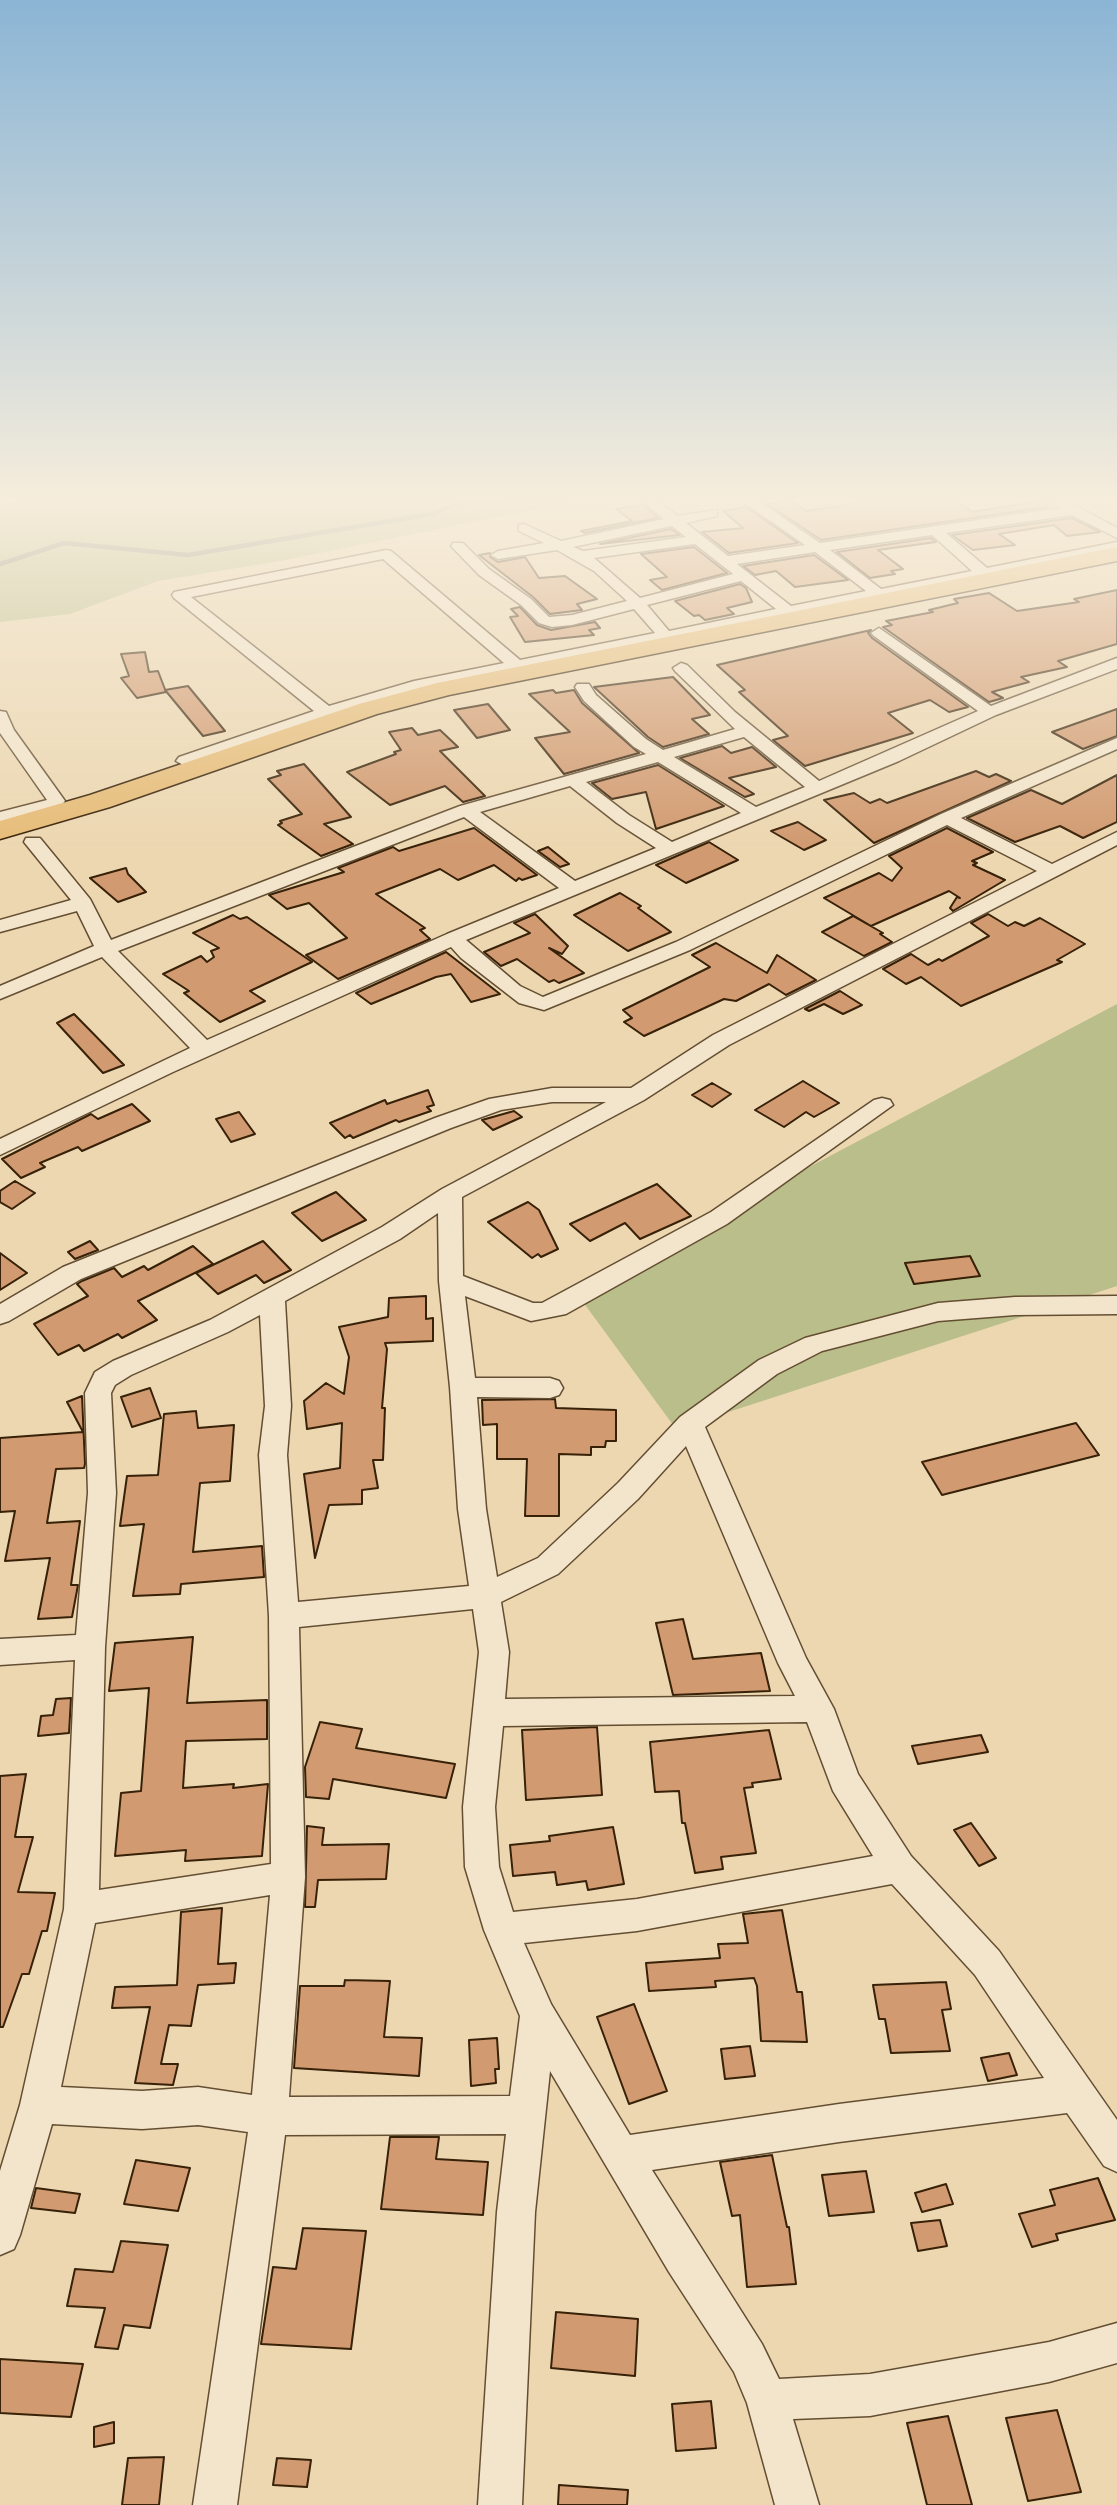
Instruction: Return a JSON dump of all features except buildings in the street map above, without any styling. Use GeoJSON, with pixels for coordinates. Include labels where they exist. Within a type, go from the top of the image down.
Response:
{"type":"FeatureCollection","features":[{"type":"Feature","properties":{"kind":"main road"},"geometry":{"type":"LineString","coordinates":[[0,830],[100,801],[368,709],[505,675],[803,613]]}},
{"type":"Feature","properties":{"kind":"street"},"geometry":{"type":"LineString","coordinates":[[201,613],[326,712]]}},
{"type":"Feature","properties":{"kind":"street"},"geometry":{"type":"LineString","coordinates":[[455,613],[516,665]]}},
{"type":"Feature","properties":{"kind":"street"},"geometry":{"type":"LineString","coordinates":[[537,613],[544,620],[563,622],[598,613]]}},
{"type":"Feature","properties":{"kind":"street"},"geometry":{"type":"LineString","coordinates":[[645,613],[668,640]]}},
{"type":"Feature","properties":{"kind":"street"},"geometry":{"type":"LineString","coordinates":[[879,633],[944,682],[990,712]]}},
{"type":"Feature","properties":{"kind":"street"},"geometry":{"type":"LineString","coordinates":[[185,761],[326,712],[414,686],[516,665],[668,640]]}},
{"type":"Feature","properties":{"kind":"street"},"geometry":{"type":"LineString","coordinates":[[0,1148],[204,1050],[454,938],[893,757],[990,712],[1117,663]]}},
{"type":"Feature","properties":{"kind":"street"},"geometry":{"type":"LineString","coordinates":[[681,668],[747,731],[816,787]]}},
{"type":"Feature","properties":{"kind":"street"},"geometry":{"type":"LineString","coordinates":[[583,687],[590,698],[640,743],[755,814]]}},
{"type":"Feature","properties":{"kind":"street"},"geometry":{"type":"LineString","coordinates":[[0,718],[56,801],[51,806],[0,817]]}},
{"type":"Feature","properties":{"kind":"street"},"geometry":{"type":"LineString","coordinates":[[1,993],[105,949],[466,810],[747,731]]}},
{"type":"Feature","properties":{"kind":"street"},"geometry":{"type":"LineString","coordinates":[[454,938],[468,954],[520,994],[544,1004],[682,946],[947,818],[1117,743]]}},
{"type":"Feature","properties":{"kind":"street"},"geometry":{"type":"LineString","coordinates":[[573,780],[623,819],[671,849]]}},
{"type":"Feature","properties":{"kind":"street"},"geometry":{"type":"LineString","coordinates":[[466,810],[573,889]]}},
{"type":"Feature","properties":{"kind":"street"},"geometry":{"type":"LineString","coordinates":[[947,818],[1053,872]]}},
{"type":"Feature","properties":{"kind":"street"},"geometry":{"type":"LineString","coordinates":[[0,2235],[39,2105],[81,1909],[90,1647],[102,1493],[98,1393],[104,1379],[122,1368],[219,1326],[391,1233],[450,1194],[636,1095],[721,1040],[1117,838]]}},
{"type":"Feature","properties":{"kind":"street"},"geometry":{"type":"LineString","coordinates":[[33,842],[83,903],[105,949],[204,1050]]}},
{"type":"Feature","properties":{"kind":"street"},"geometry":{"type":"LineString","coordinates":[[0,926],[83,903]]}},
{"type":"Feature","properties":{"kind":"street"},"geometry":{"type":"LineString","coordinates":[[0,1315],[72,1273],[443,1122],[497,1104],[552,1095],[636,1095]]}},
{"type":"Feature","properties":{"kind":"street"},"geometry":{"type":"LineString","coordinates":[[451,1281],[531,1312],[557,1308],[719,1218],[882,1105]]}},
{"type":"Feature","properties":{"kind":"street"},"geometry":{"type":"LineString","coordinates":[[450,1194],[451,1281],[463,1387],[472,1509],[494,1652],[479,1807],[482,1867],[501,1930],[538,2016],[682,2258],[748,2358],[767,2400],[797,2505]]}},
{"type":"Feature","properties":{"kind":"street"},"geometry":{"type":"LineString","coordinates":[[215,2505],[270,2116],[288,1877],[284,1616],[273,1455],[278,1406],[272,1298]]}},
{"type":"Feature","properties":{"kind":"street"},"geometry":{"type":"LineString","coordinates":[[284,1616],[486,1596],[548,1566],[619,1500],[690,1424],[768,1367],[814,1344],[938,1312],[1015,1306],[1117,1305]]}},
{"type":"Feature","properties":{"kind":"street"},"geometry":{"type":"LineString","coordinates":[[463,1387],[550,1388]]}},
{"type":"Feature","properties":{"kind":"street"},"geometry":{"type":"LineString","coordinates":[[690,1424],[793,1663],[818,1709],[844,1781],[899,1867],[987,1963],[1117,2153]]}},
{"type":"Feature","properties":{"kind":"street"},"geometry":{"type":"LineString","coordinates":[[0,1652],[90,1647]]}},
{"type":"Feature","properties":{"kind":"street"},"geometry":{"type":"LineString","coordinates":[[486,1713],[818,1709]]}},
{"type":"Feature","properties":{"kind":"street"},"geometry":{"type":"LineString","coordinates":[[501,1930],[637,1915],[899,1867]]}},
{"type":"Feature","properties":{"kind":"street"},"geometry":{"type":"LineString","coordinates":[[81,1909],[288,1877]]}},
{"type":"Feature","properties":{"kind":"street"},"geometry":{"type":"LineString","coordinates":[[500,2505],[516,2213],[538,2016]]}},
{"type":"Feature","properties":{"kind":"street"},"geometry":{"type":"LineString","coordinates":[[622,2155],[839,2123],[1076,2093]]}},
{"type":"Feature","properties":{"kind":"street"},"geometry":{"type":"LineString","coordinates":[[39,2105],[142,2110],[198,2106],[270,2116],[526,2115]]}},
{"type":"Feature","properties":{"kind":"street"},"geometry":{"type":"LineString","coordinates":[[767,2400],[870,2395],[1049,2362],[1117,2343]]}},
{"type":"Feature","properties":{"kind":"green space"},"geometry":{"type":"Polygon","coordinates":[[[0,613],[73,613],[70,614],[0,622],[0,613]]]}},
{"type":"Feature","properties":{"kind":"green space"},"geometry":{"type":"Polygon","coordinates":[[[1117,1004],[1117,1286],[676,1429],[575,1291],[1117,1004]]]}}]}
